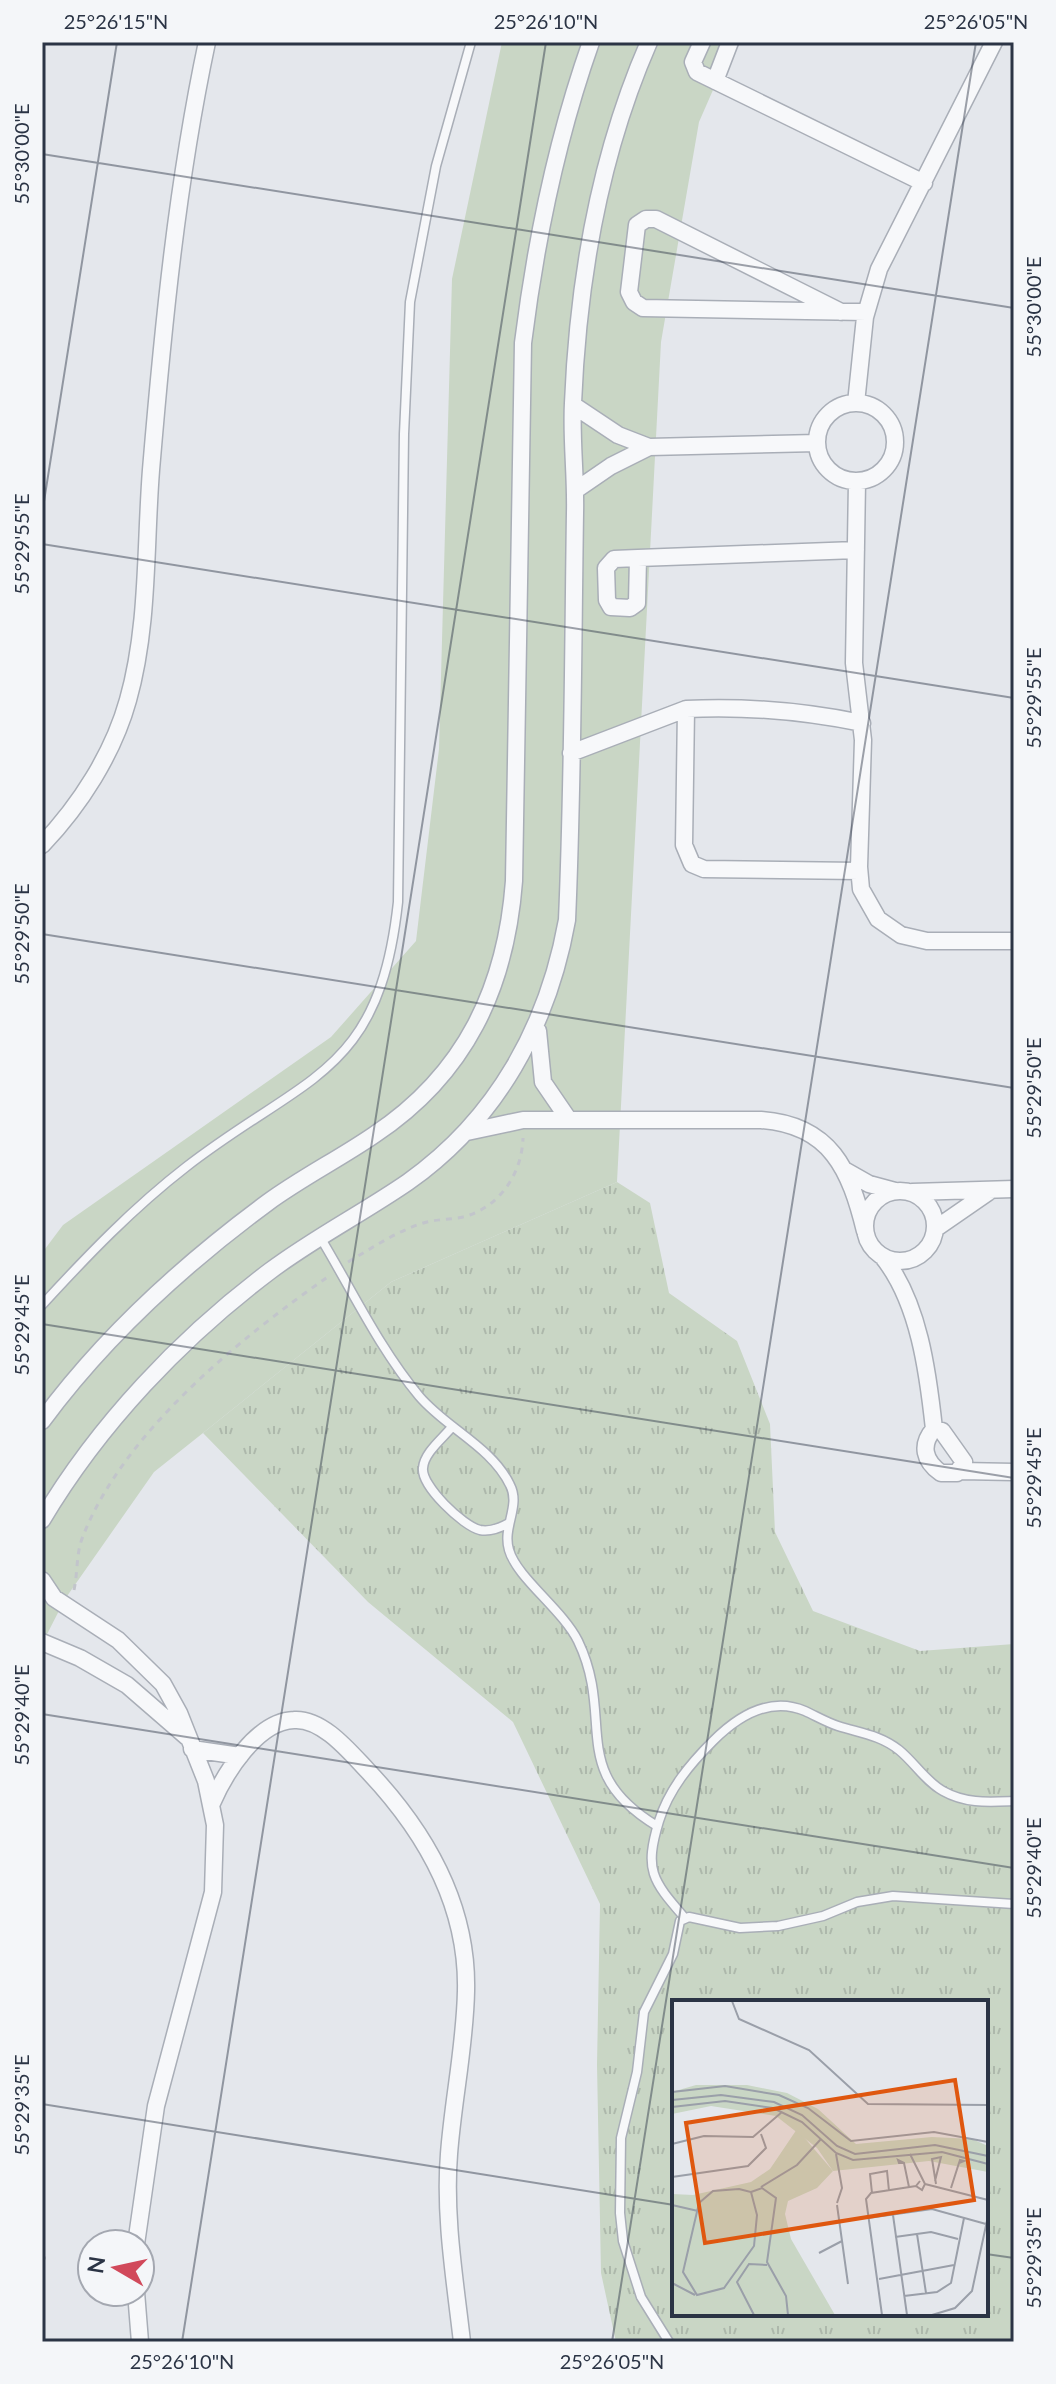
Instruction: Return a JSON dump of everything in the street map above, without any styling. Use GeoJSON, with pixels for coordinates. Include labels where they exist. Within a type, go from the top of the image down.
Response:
{"type":"FeatureCollection","features":[{"type":"Feature","properties":{"kind":"street"},"geometry":{"type":"LineString","coordinates":[[42,845],[66,819],[87,788],[111,744],[128,701],[140,642],[157,406],[175,234],[207,42]]}},
{"type":"Feature","properties":{"kind":"street"},"geometry":{"type":"LineString","coordinates":[[42,1421],[129,1320],[209,1248],[270,1201],[409,1110],[439,1079],[465,1044],[486,1007],[508,938],[514,881],[523,343],[533,262],[549,181],[591,42]]}},
{"type":"Feature","properties":{"kind":"street"},"geometry":{"type":"LineString","coordinates":[[42,1520],[110,1425],[165,1364],[226,1307],[320,1236],[408,1181],[467,1132],[506,1081],[538,1025],[560,958],[567,920],[576,490],[573,405],[583,292],[597,211],[617,131],[649,42]]}},
{"type":"Feature","properties":{"kind":"street"},"geometry":{"type":"LineString","coordinates":[[702,42],[693,62],[694,69],[924,183]]}},
{"type":"Feature","properties":{"kind":"street"},"geometry":{"type":"LineString","coordinates":[[715,81],[730,49],[730,42]]}},
{"type":"Feature","properties":{"kind":"street"},"geometry":{"type":"LineString","coordinates":[[856,403],[866,312],[879,269],[991,43]]}},
{"type":"Feature","properties":{"kind":"street"},"geometry":{"type":"LineString","coordinates":[[841,312],[656,219],[646,219],[637,225],[629,292],[634,302],[643,308],[841,312],[866,312]]}},
{"type":"Feature","properties":{"kind":"street"},"geometry":{"type":"LineString","coordinates":[[856,403],[875,408],[890,422],[896,442],[891,461],[876,476],[857,482],[837,477],[822,463],[817,443],[822,423],[836,408],[856,403]]}},
{"type":"Feature","properties":{"kind":"street"},"geometry":{"type":"LineString","coordinates":[[573,405],[618,435],[649,447],[817,443]]}},
{"type":"Feature","properties":{"kind":"street"},"geometry":{"type":"LineString","coordinates":[[576,490],[611,466],[649,447]]}},
{"type":"Feature","properties":{"kind":"street"},"geometry":{"type":"LineString","coordinates":[[857,482],[854,663],[862,723],[861,889],[871,910],[901,935],[927,941],[1014,941]]}},
{"type":"Feature","properties":{"kind":"street"},"geometry":{"type":"LineString","coordinates":[[638,558],[856,550]]}},
{"type":"Feature","properties":{"kind":"street"},"geometry":{"type":"LineString","coordinates":[[571,753],[686,709],[738,706],[802,711],[862,723]]}},
{"type":"Feature","properties":{"kind":"street"},"geometry":{"type":"LineString","coordinates":[[686,709],[684,845],[692,864],[704,869],[859,871]]}},
{"type":"Feature","properties":{"kind":"street"},"geometry":{"type":"LineString","coordinates":[[538,1025],[543,1082],[569,1120]]}},
{"type":"Feature","properties":{"kind":"street"},"geometry":{"type":"LineString","coordinates":[[467,1132],[523,1120],[775,1121],[817,1138],[846,1171],[869,1184],[902,1191],[924,1200],[932,1213],[935,1229],[930,1244],[919,1255],[907,1260],[882,1256]]}},
{"type":"Feature","properties":{"kind":"street"},"geometry":{"type":"LineString","coordinates":[[846,1171],[865,1231],[907,1300],[928,1381],[934,1429],[924,1448],[926,1458],[941,1473],[1014,1472]]}},
{"type":"Feature","properties":{"kind":"street"},"geometry":{"type":"LineString","coordinates":[[865,1231],[871,1205],[882,1195],[902,1191],[1014,1189]]}},
{"type":"Feature","properties":{"kind":"street"},"geometry":{"type":"LineString","coordinates":[[935,1229],[991,1190]]}},
{"type":"Feature","properties":{"kind":"street"},"geometry":{"type":"LineString","coordinates":[[907,1300],[919,1255]]}},
{"type":"Feature","properties":{"kind":"street"},"geometry":{"type":"LineString","coordinates":[[934,1429],[942,1431],[964,1462],[961,1471]]}},
{"type":"Feature","properties":{"kind":"street"},"geometry":{"type":"LineString","coordinates":[[42,1580],[54,1598],[118,1640],[163,1684],[176,1706],[212,1803],[217,1847],[213,1892],[159,2093],[139,2200],[137,2228]]}},
{"type":"Feature","properties":{"kind":"street"},"geometry":{"type":"LineString","coordinates":[[42,1642],[80,1658],[127,1685],[190,1743],[240,1756]]}},
{"type":"Feature","properties":{"kind":"street"},"geometry":{"type":"LineString","coordinates":[[212,1803],[240,1756],[281,1722],[302,1720],[321,1728],[360,1762],[415,1827],[453,1903],[466,1988],[448,2184],[462,2342]]}},
{"type":"Feature","properties":{"kind":"street"},"geometry":{"type":"LineString","coordinates":[[137,2308],[140,2342]]}},
{"type":"Feature","properties":{"kind":"lane"},"geometry":{"type":"LineString","coordinates":[[42,1305],[142,1203],[201,1156],[301,1091],[336,1063],[358,1033],[383,985],[394,943],[398,902],[404,434],[410,302],[436,166],[471,42]]}},
{"type":"Feature","properties":{"kind":"lane"},"geometry":{"type":"LineString","coordinates":[[320,1236],[391,1360],[427,1406],[484,1452],[509,1482],[514,1501],[506,1539],[510,1555],[568,1623],[585,1657],[607,1781],[626,1806],[657,1826]]}},
{"type":"Feature","properties":{"kind":"lane"},"geometry":{"type":"LineString","coordinates":[[451,1428],[424,1462],[423,1475],[428,1486],[475,1529],[493,1530],[509,1523]]}},
{"type":"Feature","properties":{"kind":"lane"},"geometry":{"type":"LineString","coordinates":[[1014,1801],[986,1802],[957,1798],[929,1782],[900,1751],[875,1736],[830,1723],[805,1711],[773,1706],[741,1718],[703,1751],[679,1780],[657,1826],[650,1867],[661,1891],[684,1917],[724,1927],[755,1928],[801,1922],[857,1902],[893,1896],[1014,1904]]}},
{"type":"Feature","properties":{"kind":"lane"},"geometry":{"type":"LineString","coordinates":[[669,2342],[641,2297],[623,2241],[620,2213],[621,2138],[637,2072],[644,2012],[673,1954],[684,1917]]}},
{"type":"Feature","properties":{"kind":"path"},"geometry":{"type":"LineString","coordinates":[[69,1608],[78,1553],[88,1525],[115,1479],[142,1443],[238,1346],[339,1268],[402,1231],[435,1219],[467,1216],[494,1201],[510,1183],[520,1161],[523,1120]]}},
{"type":"Feature","properties":{"kind":"green space"},"geometry":{"type":"Polygon","coordinates":[[[502,42],[734,42],[699,122],[661,342],[617,1182],[391,1282],[154,1472],[65,1599],[42,1644],[42,1253],[63,1225],[331,1037],[416,941],[439,749],[452,279],[502,42]]]}},
{"type":"Feature","properties":{"kind":"green space"},"geometry":{"type":"Polygon","coordinates":[[[617,1182],[650,1203],[669,1293],[737,1341],[770,1424],[775,1532],[813,1611],[920,1651],[1014,1644],[1014,2342],[616,2342],[601,2273],[597,2065],[600,1904],[513,1722],[368,1602],[203,1433],[391,1282],[617,1182]]]}}]}
